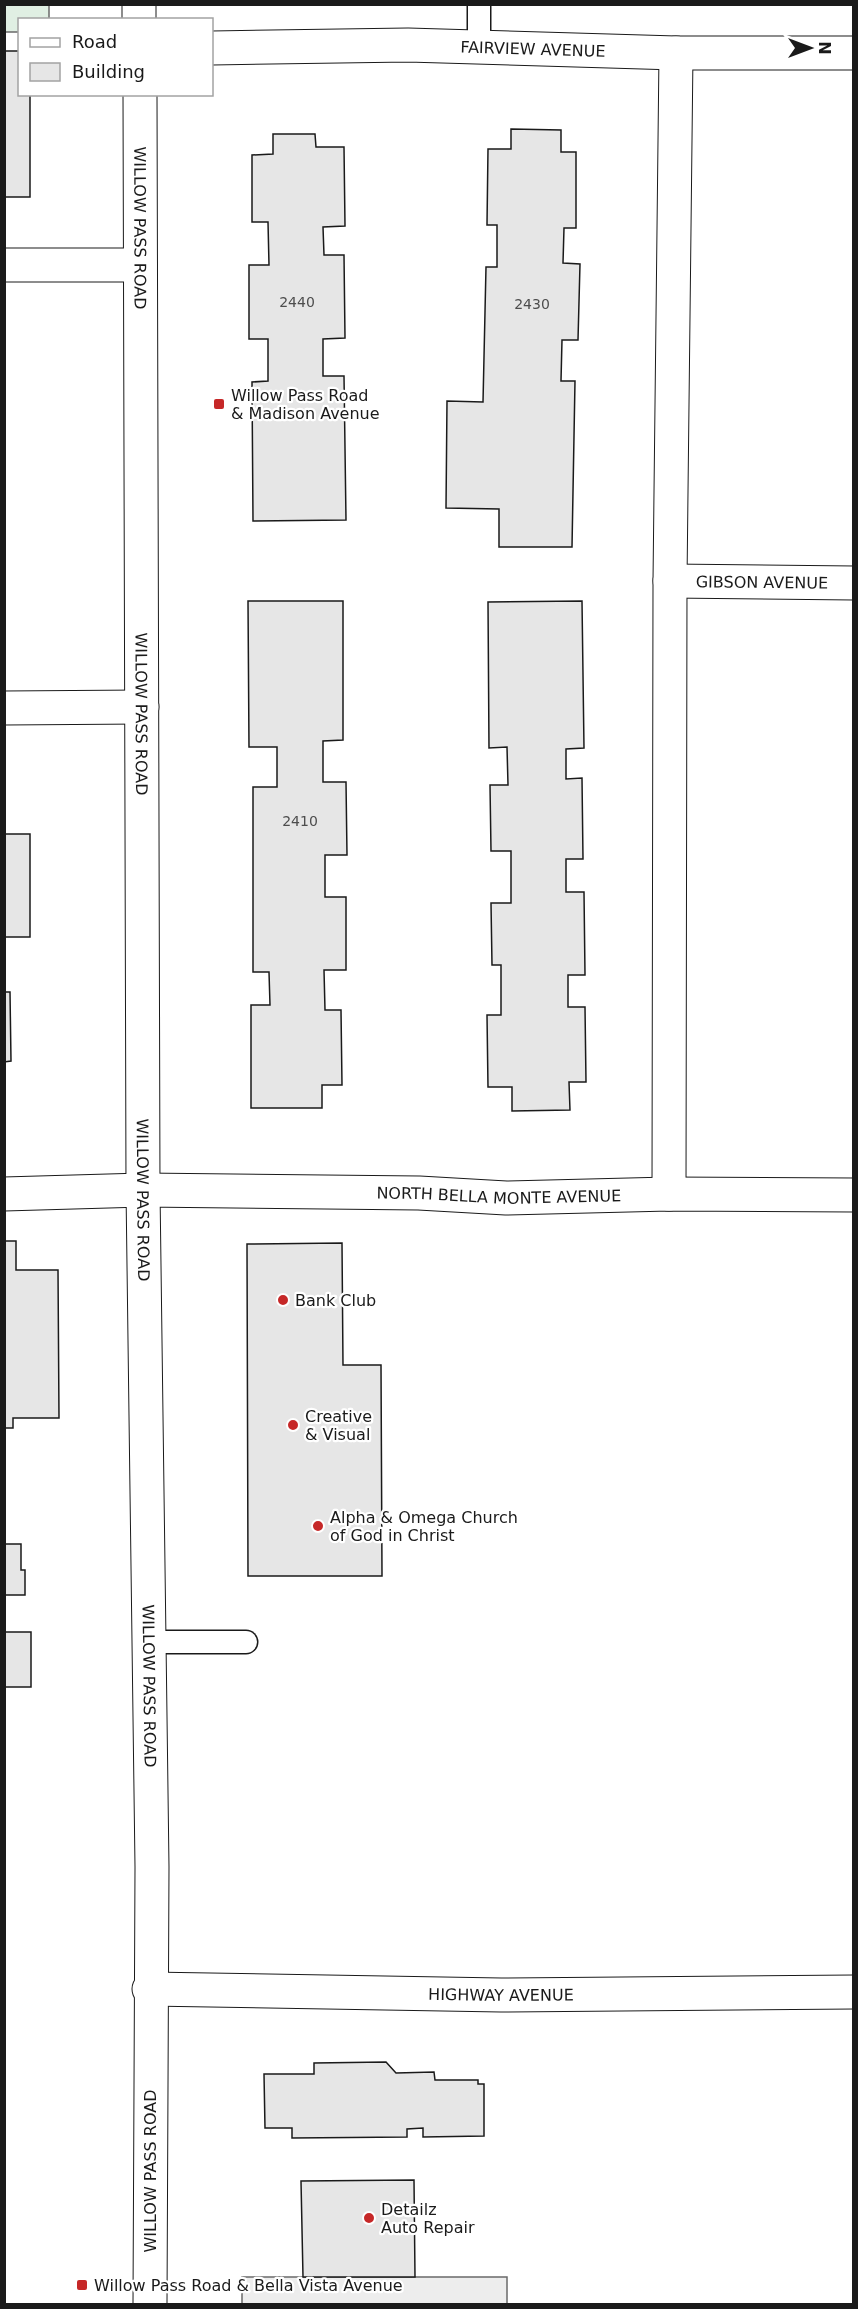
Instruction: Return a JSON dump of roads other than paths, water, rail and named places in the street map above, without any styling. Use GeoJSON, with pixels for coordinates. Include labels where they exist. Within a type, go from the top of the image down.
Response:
{"type":"FeatureCollection","features":[{"type":"Feature","properties":{"kind":"street","name":"FAIRVIEW AVENUE"},"geometry":{"type":"LineString","coordinates":[[213,48],[479,46],[675,53],[854,53]]}},
{"type":"Feature","properties":{"kind":"street"},"geometry":{"type":"LineString","coordinates":[[669,1194],[670,581],[675,53]]}},
{"type":"Feature","properties":{"kind":"street","name":"WILLOW PASS ROAD"},"geometry":{"type":"LineString","coordinates":[[140,96],[143,1190],[152,1867],[149,1989],[150,2304]]}},
{"type":"Feature","properties":{"kind":"street"},"geometry":{"type":"LineString","coordinates":[[4,265],[140,265]]}},
{"type":"Feature","properties":{"kind":"street","name":"GIBSON AVENUE"},"geometry":{"type":"LineString","coordinates":[[670,581],[854,583]]}},
{"type":"Feature","properties":{"kind":"street"},"geometry":{"type":"LineString","coordinates":[[4,708],[142,707]]}},
{"type":"Feature","properties":{"kind":"street","name":"NORTH BELLA MONTE AVENUE"},"geometry":{"type":"LineString","coordinates":[[4,1194],[143,1190],[419,1193],[506,1198],[669,1194],[854,1195]]}},
{"type":"Feature","properties":{"kind":"street","name":"HIGHWAY AVENUE"},"geometry":{"type":"LineString","coordinates":[[149,1989],[501,1995],[854,1992]]}},
{"type":"Feature","properties":{"kind":"lane"},"geometry":{"type":"LineString","coordinates":[[479,4],[479,46]]}},
{"type":"Feature","properties":{"kind":"lane"},"geometry":{"type":"LineString","coordinates":[[149,1642],[246,1642]]}},
{"type":"Feature","properties":{"kind":"place","name":"Willow Pass Road & Madison Avenue"},"geometry":{"type":"Point","coordinates":[219,404]}},
{"type":"Feature","properties":{"kind":"place","name":"Bank Club"},"geometry":{"type":"Point","coordinates":[283,1300]}},
{"type":"Feature","properties":{"kind":"place","name":"Creative & Visual"},"geometry":{"type":"Point","coordinates":[293,1425]}},
{"type":"Feature","properties":{"kind":"place","name":"Alpha & Omega Church of God in Christ"},"geometry":{"type":"Point","coordinates":[318,1526]}},
{"type":"Feature","properties":{"kind":"place","name":"Detailz Auto Repair"},"geometry":{"type":"Point","coordinates":[369,2218]}},
{"type":"Feature","properties":{"kind":"place","name":"Willow Pass Road & Bella Vista Avenue"},"geometry":{"type":"Point","coordinates":[82,2285]}}]}
